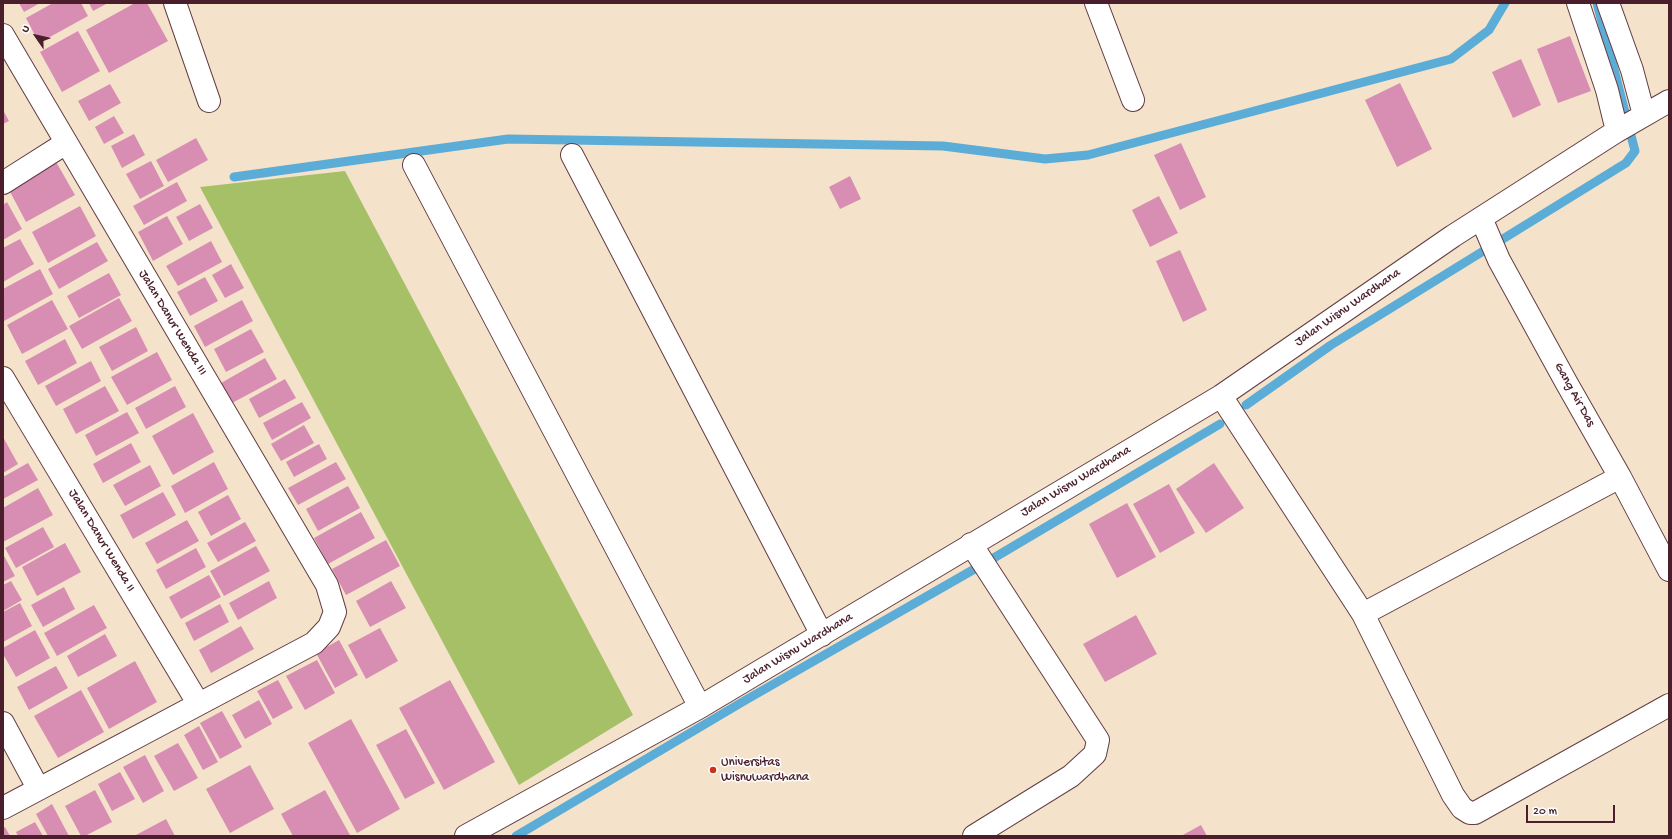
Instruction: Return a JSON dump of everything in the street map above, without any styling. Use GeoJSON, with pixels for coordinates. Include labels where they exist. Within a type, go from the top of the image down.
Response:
{"type":"FeatureCollection","features":[{"type":"Feature","properties":{"kind":"street"},"geometry":{"type":"LineString","coordinates":[[175,3],[209,101]]}},
{"type":"Feature","properties":{"kind":"street"},"geometry":{"type":"LineString","coordinates":[[1096,3],[1133,100]]}},
{"type":"Feature","properties":{"kind":"street"},"geometry":{"type":"LineString","coordinates":[[1578,3],[1607,90],[1618,130]]}},
{"type":"Feature","properties":{"kind":"street"},"geometry":{"type":"LineString","coordinates":[[1608,3],[1632,70],[1642,117]]}},
{"type":"Feature","properties":{"kind":"street","name":"Jalan Danur Wenda III"},"geometry":{"type":"LineString","coordinates":[[3,35],[327,586],[336,612],[329,626],[314,643],[198,703]]}},
{"type":"Feature","properties":{"kind":"street","name":"Jalan Wisnu Wardhana"},"geometry":{"type":"LineString","coordinates":[[466,836],[700,707],[822,635],[980,558],[1221,396],[1453,236],[1486,227],[1618,130],[1669,101]]}},
{"type":"Feature","properties":{"kind":"street"},"geometry":{"type":"LineString","coordinates":[[3,182],[66,143]]}},
{"type":"Feature","properties":{"kind":"street"},"geometry":{"type":"LineString","coordinates":[[572,155],[822,635]]}},
{"type":"Feature","properties":{"kind":"street"},"geometry":{"type":"LineString","coordinates":[[414,165],[700,707]]}},
{"type":"Feature","properties":{"kind":"street","name":"Gang Air Das"},"geometry":{"type":"LineString","coordinates":[[1486,227],[1499,260],[1620,477],[1669,570]]}},
{"type":"Feature","properties":{"kind":"street","name":"Jalan Danur Wenda II"},"geometry":{"type":"LineString","coordinates":[[3,378],[198,703]]}},
{"type":"Feature","properties":{"kind":"street"},"geometry":{"type":"LineString","coordinates":[[1221,396],[1363,614],[1453,795],[1462,808],[1470,813],[1475,813],[1669,705]]}},
{"type":"Feature","properties":{"kind":"street"},"geometry":{"type":"LineString","coordinates":[[1363,614],[1620,477]]}},
{"type":"Feature","properties":{"kind":"street"},"geometry":{"type":"LineString","coordinates":[[974,836],[1071,776],[1095,754],[1098,740],[980,558]]}},
{"type":"Feature","properties":{"kind":"street"},"geometry":{"type":"LineString","coordinates":[[3,808],[198,703]]}},
{"type":"Feature","properties":{"kind":"street"},"geometry":{"type":"LineString","coordinates":[[3,723],[38,788]]}},
{"type":"Feature","properties":{"kind":"green space"},"geometry":{"type":"Polygon","coordinates":[[[345,171],[633,715],[519,785],[200,187],[345,171]]]}},
{"type":"Feature","properties":{"kind":"building"},"geometry":{"type":"Polygon","coordinates":[[[19,3],[40,3],[24,12],[19,3]]]}},
{"type":"Feature","properties":{"kind":"building"},"geometry":{"type":"Polygon","coordinates":[[[53,3],[81,3],[88,16],[39,43],[26,18],[53,3]]]}},
{"type":"Feature","properties":{"kind":"building"},"geometry":{"type":"Polygon","coordinates":[[[89,3],[108,3],[93,11],[89,3]]]}},
{"type":"Feature","properties":{"kind":"building"},"geometry":{"type":"Polygon","coordinates":[[[135,3],[147,3],[168,41],[109,73],[86,30],[135,3]]]}},
{"type":"Feature","properties":{"kind":"building"},"geometry":{"type":"Polygon","coordinates":[[[78,31],[100,71],[62,92],[40,52],[78,31]]]}},
{"type":"Feature","properties":{"kind":"building"},"geometry":{"type":"Polygon","coordinates":[[[1570,36],[1591,91],[1558,103],[1537,49],[1570,36]]]}},
{"type":"Feature","properties":{"kind":"building"},"geometry":{"type":"Polygon","coordinates":[[[1521,59],[1541,105],[1513,118],[1492,72],[1521,59]]]}},
{"type":"Feature","properties":{"kind":"building"},"geometry":{"type":"Polygon","coordinates":[[[1400,83],[1432,149],[1397,167],[1365,100],[1400,83]]]}},
{"type":"Feature","properties":{"kind":"building"},"geometry":{"type":"Polygon","coordinates":[[[110,84],[121,103],[89,121],[78,101],[110,84]]]}},
{"type":"Feature","properties":{"kind":"building"},"geometry":{"type":"Polygon","coordinates":[[[3,110],[9,121],[3,124],[3,110]]]}},
{"type":"Feature","properties":{"kind":"building"},"geometry":{"type":"Polygon","coordinates":[[[114,116],[124,133],[104,144],[95,127],[114,116]]]}},
{"type":"Feature","properties":{"kind":"building"},"geometry":{"type":"Polygon","coordinates":[[[134,134],[145,155],[122,168],[111,146],[134,134]]]}},
{"type":"Feature","properties":{"kind":"building"},"geometry":{"type":"Polygon","coordinates":[[[196,138],[208,160],[168,182],[156,160],[196,138]]]}},
{"type":"Feature","properties":{"kind":"building"},"geometry":{"type":"Polygon","coordinates":[[[1181,143],[1206,197],[1180,210],[1154,155],[1181,143]]]}},
{"type":"Feature","properties":{"kind":"building"},"geometry":{"type":"Polygon","coordinates":[[[55,160],[75,195],[26,222],[7,186],[55,160]]]}},
{"type":"Feature","properties":{"kind":"building"},"geometry":{"type":"Polygon","coordinates":[[[151,161],[164,186],[140,199],[126,174],[151,161]]]}},
{"type":"Feature","properties":{"kind":"building"},"geometry":{"type":"Polygon","coordinates":[[[850,176],[861,199],[840,209],[829,187],[850,176]]]}},
{"type":"Feature","properties":{"kind":"building"},"geometry":{"type":"Polygon","coordinates":[[[177,182],[187,201],[144,225],[133,206],[177,182]]]}},
{"type":"Feature","properties":{"kind":"building"},"geometry":{"type":"Polygon","coordinates":[[[1159,196],[1178,233],[1150,247],[1132,210],[1159,196]]]}},
{"type":"Feature","properties":{"kind":"building"},"geometry":{"type":"Polygon","coordinates":[[[7,202],[22,229],[3,240],[3,205],[7,202]]]}},
{"type":"Feature","properties":{"kind":"building"},"geometry":{"type":"Polygon","coordinates":[[[200,204],[213,228],[189,241],[176,217],[200,204]]]}},
{"type":"Feature","properties":{"kind":"building"},"geometry":{"type":"Polygon","coordinates":[[[80,206],[96,236],[48,263],[32,232],[80,206]]]}},
{"type":"Feature","properties":{"kind":"building"},"geometry":{"type":"Polygon","coordinates":[[[167,216],[183,244],[153,261],[138,232],[167,216]]]}},
{"type":"Feature","properties":{"kind":"building"},"geometry":{"type":"Polygon","coordinates":[[[20,239],[34,264],[3,282],[3,248],[20,239]]]}},
{"type":"Feature","properties":{"kind":"building"},"geometry":{"type":"Polygon","coordinates":[[[211,241],[222,262],[178,286],[166,266],[211,241]]]}},
{"type":"Feature","properties":{"kind":"building"},"geometry":{"type":"Polygon","coordinates":[[[97,242],[108,261],[59,289],[48,269],[97,242]]]}},
{"type":"Feature","properties":{"kind":"building"},"geometry":{"type":"Polygon","coordinates":[[[1180,250],[1207,310],[1183,322],[1156,261],[1180,250]]]}},
{"type":"Feature","properties":{"kind":"building"},"geometry":{"type":"Polygon","coordinates":[[[231,264],[244,288],[225,298],[212,275],[231,264]]]}},
{"type":"Feature","properties":{"kind":"building"},"geometry":{"type":"Polygon","coordinates":[[[40,269],[53,294],[4,321],[3,289],[40,269]]]}},
{"type":"Feature","properties":{"kind":"building"},"geometry":{"type":"Polygon","coordinates":[[[109,273],[121,295],[79,318],[67,296],[109,273]]]}},
{"type":"Feature","properties":{"kind":"building"},"geometry":{"type":"Polygon","coordinates":[[[205,277],[218,301],[190,316],[177,292],[205,277]]]}},
{"type":"Feature","properties":{"kind":"building"},"geometry":{"type":"Polygon","coordinates":[[[119,298],[132,321],[82,349],[69,326],[119,298]]]}},
{"type":"Feature","properties":{"kind":"building"},"geometry":{"type":"Polygon","coordinates":[[[52,300],[68,329],[22,354],[7,325],[52,300]]]}},
{"type":"Feature","properties":{"kind":"building"},"geometry":{"type":"Polygon","coordinates":[[[242,300],[253,321],[205,347],[194,326],[242,300]]]}},
{"type":"Feature","properties":{"kind":"building"},"geometry":{"type":"Polygon","coordinates":[[[136,327],[148,351],[112,371],[99,347],[136,327]]]}},
{"type":"Feature","properties":{"kind":"building"},"geometry":{"type":"Polygon","coordinates":[[[251,329],[264,352],[226,372],[214,349],[251,329]]]}},
{"type":"Feature","properties":{"kind":"building"},"geometry":{"type":"Polygon","coordinates":[[[65,339],[77,363],[38,385],[25,361],[65,339]]]}},
{"type":"Feature","properties":{"kind":"building"},"geometry":{"type":"Polygon","coordinates":[[[157,352],[172,380],[127,405],[111,377],[157,352]]]}},
{"type":"Feature","properties":{"kind":"building"},"geometry":{"type":"Polygon","coordinates":[[[265,358],[277,379],[232,403],[221,383],[265,358]]]}},
{"type":"Feature","properties":{"kind":"building"},"geometry":{"type":"Polygon","coordinates":[[[91,361],[101,381],[56,406],[45,386],[91,361]]]}},
{"type":"Feature","properties":{"kind":"building"},"geometry":{"type":"Polygon","coordinates":[[[285,379],[296,398],[259,418],[249,399],[285,379]]]}},
{"type":"Feature","properties":{"kind":"building"},"geometry":{"type":"Polygon","coordinates":[[[105,386],[119,411],[76,434],[63,409],[105,386]]]}},
{"type":"Feature","properties":{"kind":"building"},"geometry":{"type":"Polygon","coordinates":[[[175,386],[186,407],[146,429],[135,408],[175,386]]]}},
{"type":"Feature","properties":{"kind":"building"},"geometry":{"type":"Polygon","coordinates":[[[302,402],[311,418],[272,440],[263,423],[302,402]]]}},
{"type":"Feature","properties":{"kind":"building"},"geometry":{"type":"Polygon","coordinates":[[[127,412],[139,433],[96,456],[85,435],[127,412]]]}},
{"type":"Feature","properties":{"kind":"building"},"geometry":{"type":"Polygon","coordinates":[[[193,413],[214,452],[173,475],[152,436],[193,413]]]}},
{"type":"Feature","properties":{"kind":"building"},"geometry":{"type":"Polygon","coordinates":[[[304,425],[314,443],[281,461],[271,444],[304,425]]]}},
{"type":"Feature","properties":{"kind":"building"},"geometry":{"type":"Polygon","coordinates":[[[3,437],[18,464],[3,473],[3,437]]]}},
{"type":"Feature","properties":{"kind":"building"},"geometry":{"type":"Polygon","coordinates":[[[131,443],[141,462],[103,483],[93,464],[131,443]]]}},
{"type":"Feature","properties":{"kind":"building"},"geometry":{"type":"Polygon","coordinates":[[[319,444],[327,459],[294,477],[286,462],[319,444]]]}},
{"type":"Feature","properties":{"kind":"building"},"geometry":{"type":"Polygon","coordinates":[[[214,462],[228,489],[185,513],[171,486],[214,462]]]}},
{"type":"Feature","properties":{"kind":"building"},"geometry":{"type":"Polygon","coordinates":[[[336,462],[346,479],[298,505],[288,488],[336,462]]]}},
{"type":"Feature","properties":{"kind":"building"},"geometry":{"type":"Polygon","coordinates":[[[28,463],[38,480],[3,499],[3,477],[28,463]]]}},
{"type":"Feature","properties":{"kind":"building"},"geometry":{"type":"Polygon","coordinates":[[[1214,463],[1244,508],[1206,533],[1176,489],[1214,463]]]}},
{"type":"Feature","properties":{"kind":"building"},"geometry":{"type":"Polygon","coordinates":[[[150,465],[161,486],[125,506],[113,485],[150,465]]]}},
{"type":"Feature","properties":{"kind":"building"},"geometry":{"type":"Polygon","coordinates":[[[1169,484],[1195,533],[1160,553],[1133,504],[1169,484]]]}},
{"type":"Feature","properties":{"kind":"building"},"geometry":{"type":"Polygon","coordinates":[[[348,486],[360,508],[318,531],[306,509],[348,486]]]}},
{"type":"Feature","properties":{"kind":"building"},"geometry":{"type":"Polygon","coordinates":[[[38,488],[53,515],[3,542],[3,508],[38,488]]]}},
{"type":"Feature","properties":{"kind":"building"},"geometry":{"type":"Polygon","coordinates":[[[163,492],[176,515],[133,539],[120,515],[163,492]]]}},
{"type":"Feature","properties":{"kind":"building"},"geometry":{"type":"Polygon","coordinates":[[[228,495],[241,519],[211,536],[198,512],[228,495]]]}},
{"type":"Feature","properties":{"kind":"building"},"geometry":{"type":"Polygon","coordinates":[[[1127,503],[1156,557],[1117,578],[1089,524],[1127,503]]]}},
{"type":"Feature","properties":{"kind":"building"},"geometry":{"type":"Polygon","coordinates":[[[361,512],[375,538],[328,564],[314,538],[361,512]]]}},
{"type":"Feature","properties":{"kind":"building"},"geometry":{"type":"Polygon","coordinates":[[[187,520],[199,541],[157,564],[145,543],[187,520]]]}},
{"type":"Feature","properties":{"kind":"building"},"geometry":{"type":"Polygon","coordinates":[[[245,522],[256,541],[218,562],[207,543],[245,522]]]}},
{"type":"Feature","properties":{"kind":"building"},"geometry":{"type":"Polygon","coordinates":[[[43,527],[54,547],[16,568],[5,548],[43,527]]]}},
{"type":"Feature","properties":{"kind":"building"},"geometry":{"type":"Polygon","coordinates":[[[386,540],[400,566],[346,595],[332,569],[386,540]]]}},
{"type":"Feature","properties":{"kind":"building"},"geometry":{"type":"Polygon","coordinates":[[[65,543],[81,572],[37,596],[22,567],[65,543]]]}},
{"type":"Feature","properties":{"kind":"building"},"geometry":{"type":"Polygon","coordinates":[[[256,546],[270,571],[224,596],[210,571],[256,546]]]}},
{"type":"Feature","properties":{"kind":"building"},"geometry":{"type":"Polygon","coordinates":[[[196,548],[206,567],[166,589],[156,570],[196,548]]]}},
{"type":"Feature","properties":{"kind":"building"},"geometry":{"type":"Polygon","coordinates":[[[3,554],[15,576],[3,582],[3,554]]]}},
{"type":"Feature","properties":{"kind":"building"},"geometry":{"type":"Polygon","coordinates":[[[209,575],[221,597],[181,619],[169,597],[209,575]]]}},
{"type":"Feature","properties":{"kind":"building"},"geometry":{"type":"Polygon","coordinates":[[[11,581],[22,600],[3,611],[3,585],[11,581]]]}},
{"type":"Feature","properties":{"kind":"building"},"geometry":{"type":"Polygon","coordinates":[[[269,581],[277,598],[238,620],[229,603],[269,581]]]}},
{"type":"Feature","properties":{"kind":"building"},"geometry":{"type":"Polygon","coordinates":[[[391,581],[406,608],[370,627],[356,601],[391,581]]]}},
{"type":"Feature","properties":{"kind":"building"},"geometry":{"type":"Polygon","coordinates":[[[64,587],[75,609],[43,627],[31,605],[64,587]]]}},
{"type":"Feature","properties":{"kind":"building"},"geometry":{"type":"Polygon","coordinates":[[[20,603],[32,626],[3,642],[3,612],[20,603]]]}},
{"type":"Feature","properties":{"kind":"building"},"geometry":{"type":"Polygon","coordinates":[[[220,604],[229,622],[194,641],[185,623],[220,604]]]}},
{"type":"Feature","properties":{"kind":"building"},"geometry":{"type":"Polygon","coordinates":[[[94,605],[107,628],[57,656],[44,633],[94,605]]]}},
{"type":"Feature","properties":{"kind":"building"},"geometry":{"type":"Polygon","coordinates":[[[1136,615],[1157,654],[1105,682],[1083,644],[1136,615]]]}},
{"type":"Feature","properties":{"kind":"building"},"geometry":{"type":"Polygon","coordinates":[[[241,626],[254,649],[211,673],[199,650],[241,626]]]}},
{"type":"Feature","properties":{"kind":"building"},"geometry":{"type":"Polygon","coordinates":[[[380,628],[398,661],[366,679],[348,645],[380,628]]]}},
{"type":"Feature","properties":{"kind":"building"},"geometry":{"type":"Polygon","coordinates":[[[35,630],[50,658],[16,677],[3,654],[3,648],[35,630]]]}},
{"type":"Feature","properties":{"kind":"building"},"geometry":{"type":"Polygon","coordinates":[[[105,634],[117,656],[78,677],[67,656],[105,634]]]}},
{"type":"Feature","properties":{"kind":"building"},"geometry":{"type":"Polygon","coordinates":[[[339,640],[358,675],[335,688],[316,653],[339,640]]]}},
{"type":"Feature","properties":{"kind":"building"},"geometry":{"type":"Polygon","coordinates":[[[317,660],[335,693],[305,710],[286,676],[317,660]]]}},
{"type":"Feature","properties":{"kind":"building"},"geometry":{"type":"Polygon","coordinates":[[[135,661],[157,702],[109,729],[87,688],[135,661]]]}},
{"type":"Feature","properties":{"kind":"building"},"geometry":{"type":"Polygon","coordinates":[[[56,666],[68,688],[29,710],[17,687],[56,666]]]}},
{"type":"Feature","properties":{"kind":"building"},"geometry":{"type":"Polygon","coordinates":[[[278,680],[293,708],[273,719],[257,691],[278,680]]]}},
{"type":"Feature","properties":{"kind":"building"},"geometry":{"type":"Polygon","coordinates":[[[450,680],[495,762],[444,790],[399,708],[450,680]]]}},
{"type":"Feature","properties":{"kind":"building"},"geometry":{"type":"Polygon","coordinates":[[[81,690],[104,732],[58,758],[34,716],[81,690]]]}},
{"type":"Feature","properties":{"kind":"building"},"geometry":{"type":"Polygon","coordinates":[[[259,700],[272,724],[245,739],[232,715],[259,700]]]}},
{"type":"Feature","properties":{"kind":"building"},"geometry":{"type":"Polygon","coordinates":[[[222,711],[242,747],[220,759],[200,723],[222,711]]]}},
{"type":"Feature","properties":{"kind":"building"},"geometry":{"type":"Polygon","coordinates":[[[351,719],[400,809],[357,833],[308,743],[351,719]]]}},
{"type":"Feature","properties":{"kind":"building"},"geometry":{"type":"Polygon","coordinates":[[[199,726],[218,762],[203,770],[184,735],[199,726]]]}},
{"type":"Feature","properties":{"kind":"building"},"geometry":{"type":"Polygon","coordinates":[[[406,729],[435,783],[405,799],[376,745],[406,729]]]}},
{"type":"Feature","properties":{"kind":"building"},"geometry":{"type":"Polygon","coordinates":[[[178,743],[198,778],[174,791],[154,756],[178,743]]]}},
{"type":"Feature","properties":{"kind":"building"},"geometry":{"type":"Polygon","coordinates":[[[145,755],[164,791],[143,803],[123,767],[145,755]]]}},
{"type":"Feature","properties":{"kind":"building"},"geometry":{"type":"Polygon","coordinates":[[[250,765],[274,809],[230,833],[206,789],[250,765]]]}},
{"type":"Feature","properties":{"kind":"building"},"geometry":{"type":"Polygon","coordinates":[[[120,772],[135,799],[112,811],[98,784],[120,772]]]}},
{"type":"Feature","properties":{"kind":"building"},"geometry":{"type":"Polygon","coordinates":[[[95,790],[112,822],[85,836],[81,836],[65,806],[95,790]]]}},
{"type":"Feature","properties":{"kind":"building"},"geometry":{"type":"Polygon","coordinates":[[[325,790],[350,835],[293,836],[281,814],[325,790]]]}},
{"type":"Feature","properties":{"kind":"building"},"geometry":{"type":"Polygon","coordinates":[[[52,804],[69,836],[48,836],[36,814],[52,804]]]}},
{"type":"Feature","properties":{"kind":"building"},"geometry":{"type":"Polygon","coordinates":[[[166,819],[175,836],[134,836],[166,819]]]}},
{"type":"Feature","properties":{"kind":"building"},"geometry":{"type":"Polygon","coordinates":[[[35,822],[43,836],[18,836],[16,832],[35,822]]]}},
{"type":"Feature","properties":{"kind":"building"},"geometry":{"type":"Polygon","coordinates":[[[1201,825],[1207,836],[1181,836],[1201,825]]]}},
{"type":"Feature","properties":{"kind":"building"},"geometry":{"type":"Polygon","coordinates":[[[5,827],[10,836],[3,836],[3,828],[5,827]]]}},
{"type":"Feature","properties":{"kind":"waterway"},"geometry":{"type":"LineString","coordinates":[[234,177],[508,139],[943,146],[1045,159],[1088,155],[1451,59],[1489,30],[1505,3]]}},
{"type":"Feature","properties":{"kind":"waterway"},"geometry":{"type":"LineString","coordinates":[[1246,405],[1331,345],[1626,163],[1635,151],[1597,3]]}},
{"type":"Feature","properties":{"kind":"waterway"},"geometry":{"type":"LineString","coordinates":[[516,836],[744,701],[992,559],[1220,424]]}},
{"type":"Feature","properties":{"kind":"place","name":"Universitas Wisnuwardhana"},"geometry":{"type":"Point","coordinates":[713,770]}}]}
